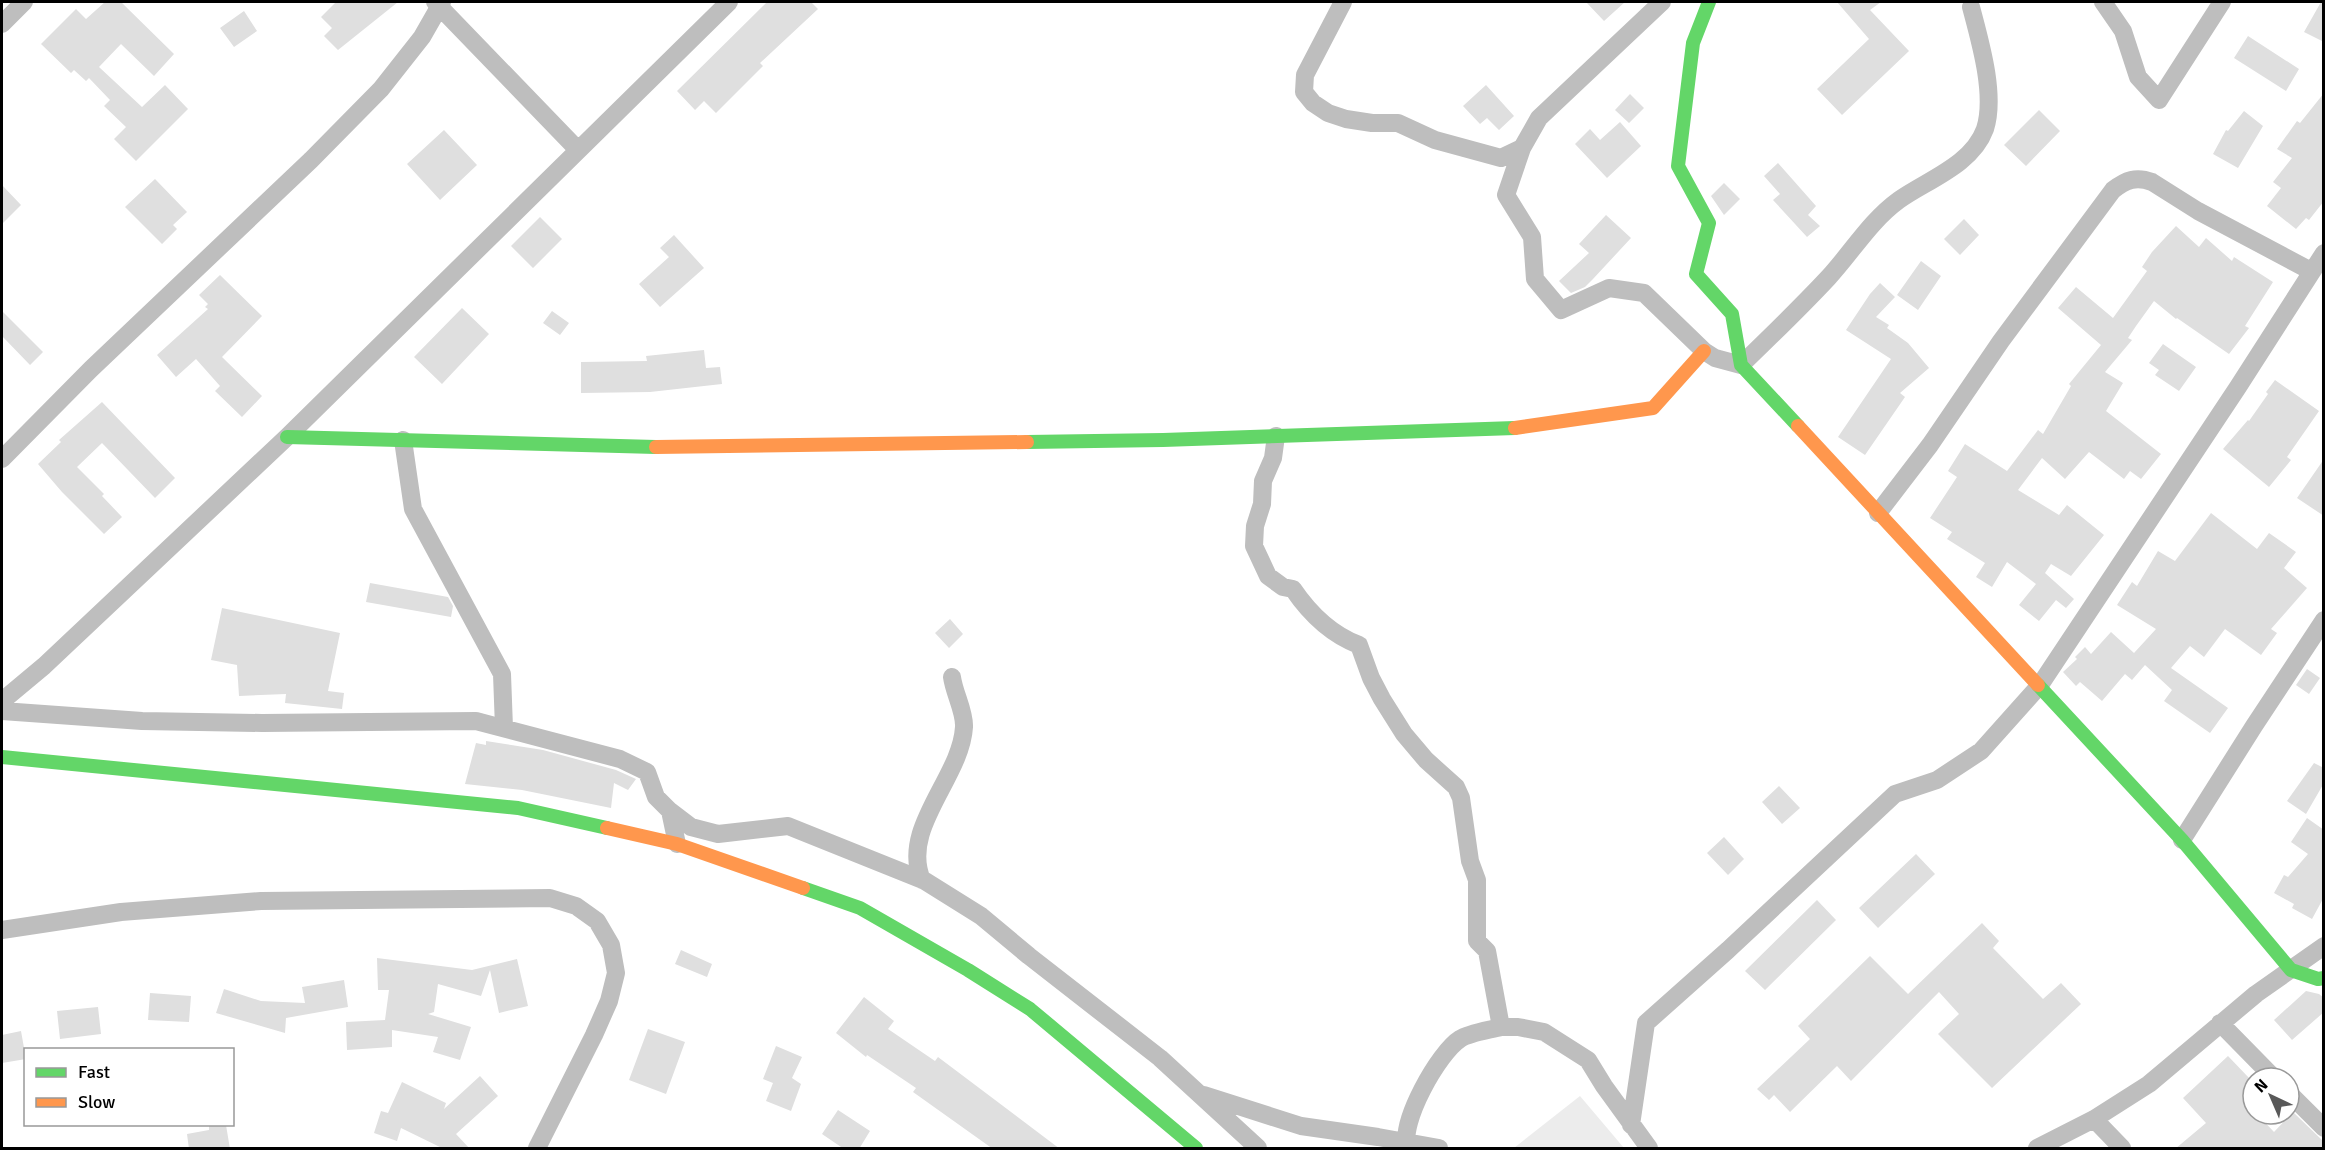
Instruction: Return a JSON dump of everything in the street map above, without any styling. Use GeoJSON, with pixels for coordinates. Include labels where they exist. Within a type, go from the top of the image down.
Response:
{"type":"FeatureCollection","features":[{"type":"Feature","properties":{"kind":"main road"},"geometry":{"type":"LineString","coordinates":[[1708,2],[1693,43],[1678,166],[1709,223],[1696,274],[1732,314],[1741,364],[2182,840],[2291,970],[2318,979],[2324,978]]}},
{"type":"Feature","properties":{"kind":"main road"},"geometry":{"type":"LineString","coordinates":[[287,437],[637,447],[1162,440],[1513,428],[1653,408],[1704,351]]}},
{"type":"Feature","properties":{"kind":"main road"},"geometry":{"type":"LineString","coordinates":[[2,757],[518,808],[677,844],[860,908],[968,970],[1030,1009],[1196,1149]]}},
{"type":"Feature","properties":{"kind":"street"},"geometry":{"type":"LineString","coordinates":[[2,24],[24,2]]}},
{"type":"Feature","properties":{"kind":"street"},"geometry":{"type":"LineString","coordinates":[[2,701],[44,666],[287,437],[729,2]]}},
{"type":"Feature","properties":{"kind":"street"},"geometry":{"type":"LineString","coordinates":[[1343,2],[1305,75],[1304,92],[1313,103],[1328,113],[1346,119],[1371,123],[1398,123],[1435,140],[1501,158],[1522,148]]}},
{"type":"Feature","properties":{"kind":"street"},"geometry":{"type":"LineString","coordinates":[[1662,2],[1539,118],[1522,148],[1506,195],[1532,237],[1535,279],[1561,310],[1609,288],[1644,293],[1704,351],[1715,358],[1741,364],[1829,277],[1883,213],[1899,200],[1963,159],[1977,144],[1985,128],[1987,95],[1985,58],[1971,8]]}},
{"type":"Feature","properties":{"kind":"street"},"geometry":{"type":"LineString","coordinates":[[2103,2],[2123,32],[2138,76],[2159,100],[2222,2]]}},
{"type":"Feature","properties":{"kind":"street"},"geometry":{"type":"LineString","coordinates":[[2,459],[100,361],[312,160],[381,89],[422,37],[438,3],[578,150]]}},
{"type":"Feature","properties":{"kind":"street"},"geometry":{"type":"LineString","coordinates":[[1878,513],[1930,445],[2001,341],[2113,190],[2122,183],[2132,179],[2152,182],[2311,272]]}},
{"type":"Feature","properties":{"kind":"street"},"geometry":{"type":"LineString","coordinates":[[1631,1125],[1646,1023],[1728,950],[1894,794],[1937,780],[1981,751],[2040,685],[2324,253]]}},
{"type":"Feature","properties":{"kind":"street"},"geometry":{"type":"LineString","coordinates":[[1276,436],[1273,458],[1263,481],[1262,504],[1255,526],[1254,546],[1268,576],[1283,587],[1293,589],[1315,617],[1335,633],[1359,645],[1371,678],[1404,734],[1426,760],[1456,787],[1461,798],[1470,861],[1477,880],[1475,905],[1477,942],[1487,951],[1501,1027]]}},
{"type":"Feature","properties":{"kind":"street"},"geometry":{"type":"LineString","coordinates":[[403,440],[413,509],[502,674],[504,728]]}},
{"type":"Feature","properties":{"kind":"street"},"geometry":{"type":"LineString","coordinates":[[2182,840],[2324,620]]}},
{"type":"Feature","properties":{"kind":"street"},"geometry":{"type":"LineString","coordinates":[[922,880],[918,871],[921,834],[939,790],[952,770],[964,725],[952,677]]}},
{"type":"Feature","properties":{"kind":"street"},"geometry":{"type":"LineString","coordinates":[[2,711],[142,721],[262,723],[476,720],[620,759],[647,772],[656,797],[670,812],[691,827],[718,834],[788,826],[922,880],[981,916],[1160,1058],[1258,1149]]}},
{"type":"Feature","properties":{"kind":"street"},"geometry":{"type":"LineString","coordinates":[[670,812],[677,844]]}},
{"type":"Feature","properties":{"kind":"street"},"geometry":{"type":"LineString","coordinates":[[2,930],[121,912],[261,901],[550,898],[576,906],[597,921],[610,945],[616,973],[609,1000],[594,1035],[537,1149]]}},
{"type":"Feature","properties":{"kind":"street"},"geometry":{"type":"LineString","coordinates":[[2037,1149],[2094,1119],[2149,1084],[2256,994],[2324,946]]}},
{"type":"Feature","properties":{"kind":"street"},"geometry":{"type":"LineString","coordinates":[[2220,1023],[2262,1066]]}},
{"type":"Feature","properties":{"kind":"street"},"geometry":{"type":"LineString","coordinates":[[1407,1145],[1411,1118],[1428,1075],[1460,1038],[1501,1027],[1518,1027],[1545,1032],[1588,1060],[1649,1149]]}},
{"type":"Feature","properties":{"kind":"street"},"geometry":{"type":"LineString","coordinates":[[1200,1093],[1302,1126],[1439,1149]]}},
{"type":"Feature","properties":{"kind":"street"},"geometry":{"type":"LineString","coordinates":[[2301,1105],[2324,1128]]}},
{"type":"Feature","properties":{"kind":"street"},"geometry":{"type":"LineString","coordinates":[[2094,1119],[2122,1149]]}},
{"type":"Feature","properties":{"kind":"shaded area"},"geometry":{"type":"Polygon","coordinates":[[[1580,1096],[1624,1148],[1514,1148],[1580,1096]]]}},
{"type":"Feature","properties":{"kind":"building"},"geometry":{"type":"Polygon","coordinates":[[[105,2],[121,2],[174,54],[154,76],[121,44],[99,67],[142,107],[165,85],[188,109],[136,161],[114,139],[126,127],[104,106],[110,100],[89,78],[86,81],[74,70],[71,73],[41,44],[76,9],[86,19],[105,2]]]}},
{"type":"Feature","properties":{"kind":"building"},"geometry":{"type":"Polygon","coordinates":[[[336,2],[398,2],[338,50],[324,36],[332,28],[321,17],[336,2]]]}},
{"type":"Feature","properties":{"kind":"building"},"geometry":{"type":"Polygon","coordinates":[[[767,2],[811,2],[818,9],[760,63],[763,66],[716,113],[704,101],[695,110],[677,91],[767,2]]]}},
{"type":"Feature","properties":{"kind":"building"},"geometry":{"type":"Polygon","coordinates":[[[1586,2],[1625,2],[1604,21],[1586,2]]]}},
{"type":"Feature","properties":{"kind":"building"},"geometry":{"type":"Polygon","coordinates":[[[1837,2],[1881,2],[1870,10],[1909,51],[1842,115],[1817,89],[1869,39],[1837,2]]]}},
{"type":"Feature","properties":{"kind":"building"},"geometry":{"type":"Polygon","coordinates":[[[2321,2],[2324,2],[2324,42],[2304,32],[2321,2]]]}},
{"type":"Feature","properties":{"kind":"building"},"geometry":{"type":"Polygon","coordinates":[[[244,11],[257,31],[234,47],[220,28],[244,11]]]}},
{"type":"Feature","properties":{"kind":"building"},"geometry":{"type":"Polygon","coordinates":[[[2248,36],[2299,69],[2286,91],[2234,58],[2248,36]]]}},
{"type":"Feature","properties":{"kind":"building"},"geometry":{"type":"Polygon","coordinates":[[[1486,85],[1514,116],[1499,130],[1487,118],[1480,124],[1463,106],[1486,85]]]}},
{"type":"Feature","properties":{"kind":"building"},"geometry":{"type":"Polygon","coordinates":[[[2324,93],[2324,201],[2309,220],[2306,218],[2296,229],[2267,206],[2281,188],[2273,182],[2292,158],[2277,149],[2297,121],[2300,123],[2324,93]]]}},
{"type":"Feature","properties":{"kind":"building"},"geometry":{"type":"Polygon","coordinates":[[[1630,94],[1644,108],[1629,123],[1615,110],[1630,94]]]}},
{"type":"Feature","properties":{"kind":"building"},"geometry":{"type":"Polygon","coordinates":[[[2039,110],[2060,131],[2026,166],[2004,145],[2039,110]]]}},
{"type":"Feature","properties":{"kind":"building"},"geometry":{"type":"Polygon","coordinates":[[[2244,111],[2263,126],[2238,168],[2213,154],[2226,130],[2228,131],[2244,111]]]}},
{"type":"Feature","properties":{"kind":"building"},"geometry":{"type":"Polygon","coordinates":[[[1620,122],[1641,146],[1607,178],[1575,144],[1590,129],[1600,140],[1620,122]]]}},
{"type":"Feature","properties":{"kind":"building"},"geometry":{"type":"Polygon","coordinates":[[[444,130],[477,165],[440,200],[407,164],[444,130]]]}},
{"type":"Feature","properties":{"kind":"building"},"geometry":{"type":"Polygon","coordinates":[[[1778,163],[1816,206],[1808,215],[1820,226],[1807,237],[1773,200],[1780,194],[1764,176],[1778,163]]]}},
{"type":"Feature","properties":{"kind":"building"},"geometry":{"type":"Polygon","coordinates":[[[155,179],[187,212],[173,225],[177,229],[162,244],[125,207],[155,179]]]}},
{"type":"Feature","properties":{"kind":"building"},"geometry":{"type":"Polygon","coordinates":[[[1724,183],[1740,199],[1724,215],[1711,196],[1724,183]]]}},
{"type":"Feature","properties":{"kind":"building"},"geometry":{"type":"Polygon","coordinates":[[[2,185],[21,205],[2,224],[2,185]]]}},
{"type":"Feature","properties":{"kind":"building"},"geometry":{"type":"Polygon","coordinates":[[[1606,215],[1631,238],[1585,287],[1571,293],[1559,281],[1589,253],[1579,244],[1606,215]]]}},
{"type":"Feature","properties":{"kind":"building"},"geometry":{"type":"Polygon","coordinates":[[[540,217],[562,239],[533,268],[511,246],[540,217]]]}},
{"type":"Feature","properties":{"kind":"building"},"geometry":{"type":"Polygon","coordinates":[[[1964,219],[1979,235],[1960,255],[1944,239],[1964,219]]]}},
{"type":"Feature","properties":{"kind":"building"},"geometry":{"type":"Polygon","coordinates":[[[2176,226],[2199,247],[2206,238],[2232,261],[2234,257],[2273,282],[2245,326],[2249,328],[2229,354],[2176,319],[2154,301],[2128,338],[2132,340],[2105,372],[2123,383],[2106,411],[2161,454],[2141,479],[2130,471],[2124,479],[2089,452],[2065,479],[2042,458],[2018,490],[2059,515],[2067,505],[2104,535],[2071,576],[2051,564],[2045,573],[2074,599],[2066,608],[2056,600],[2039,621],[2019,605],[2036,584],[2007,562],[1992,587],[1976,577],[1985,563],[1947,539],[1952,532],[1930,518],[1957,477],[1948,471],[1965,444],[2007,471],[2038,430],[2043,434],[2071,386],[2069,384],[2101,345],[2058,308],[2076,287],[2113,318],[2147,271],[2142,267],[2152,252],[2176,226]]]}},
{"type":"Feature","properties":{"kind":"building"},"geometry":{"type":"Polygon","coordinates":[[[674,235],[704,268],[660,307],[639,284],[669,257],[660,248],[674,235]]]}},
{"type":"Feature","properties":{"kind":"building"},"geometry":{"type":"Polygon","coordinates":[[[1921,261],[1941,276],[1918,310],[1897,295],[1921,261]]]}},
{"type":"Feature","properties":{"kind":"building"},"geometry":{"type":"Polygon","coordinates":[[[220,275],[262,316],[222,357],[262,396],[242,417],[215,391],[220,386],[196,359],[176,377],[157,355],[208,309],[205,307],[208,304],[199,295],[220,275]]]}},
{"type":"Feature","properties":{"kind":"building"},"geometry":{"type":"Polygon","coordinates":[[[1880,283],[1895,297],[1876,317],[1889,325],[1887,328],[1908,343],[1929,368],[1900,393],[1905,397],[1865,455],[1838,437],[1891,359],[1846,330],[1880,283]]]}},
{"type":"Feature","properties":{"kind":"building"},"geometry":{"type":"Polygon","coordinates":[[[462,308],[489,334],[442,384],[414,357],[462,308]]]}},
{"type":"Feature","properties":{"kind":"building"},"geometry":{"type":"Polygon","coordinates":[[[2,311],[43,352],[30,365],[2,336],[2,311]]]}},
{"type":"Feature","properties":{"kind":"building"},"geometry":{"type":"Polygon","coordinates":[[[552,311],[569,323],[560,335],[543,323],[552,311]]]}},
{"type":"Feature","properties":{"kind":"building"},"geometry":{"type":"Polygon","coordinates":[[[2163,344],[2196,367],[2179,391],[2155,375],[2159,370],[2149,363],[2163,344]]]}},
{"type":"Feature","properties":{"kind":"building"},"geometry":{"type":"Polygon","coordinates":[[[704,350],[706,368],[720,367],[722,384],[650,392],[581,393],[581,362],[647,361],[646,356],[704,350]]]}},
{"type":"Feature","properties":{"kind":"building"},"geometry":{"type":"Polygon","coordinates":[[[2275,380],[2319,411],[2287,457],[2291,460],[2269,487],[2223,449],[2249,421],[2275,380]]]}},
{"type":"Feature","properties":{"kind":"building"},"geometry":{"type":"Polygon","coordinates":[[[102,402],[175,478],[155,498],[102,443],[77,467],[104,494],[102,496],[122,517],[104,534],[38,464],[61,442],[59,440],[102,402]]]}},
{"type":"Feature","properties":{"kind":"building"},"geometry":{"type":"Polygon","coordinates":[[[2324,459],[2324,516],[2297,498],[2324,459]]]}},
{"type":"Feature","properties":{"kind":"building"},"geometry":{"type":"Polygon","coordinates":[[[2211,513],[2257,549],[2269,533],[2296,552],[2284,568],[2307,588],[2271,629],[2277,633],[2261,655],[2225,629],[2204,657],[2190,646],[2171,668],[2228,708],[2210,733],[2164,701],[2172,690],[2145,665],[2132,680],[2125,674],[2102,701],[2080,682],[2076,686],[2063,672],[2077,659],[2075,657],[2085,647],[2091,654],[2111,632],[2134,653],[2156,629],[2117,605],[2132,582],[2137,586],[2158,551],[2175,561],[2211,513]]]}},
{"type":"Feature","properties":{"kind":"building"},"geometry":{"type":"Polygon","coordinates":[[[370,583],[448,597],[453,606],[451,617],[366,602],[370,583]]]}},
{"type":"Feature","properties":{"kind":"building"},"geometry":{"type":"Polygon","coordinates":[[[222,608],[340,633],[328,691],[344,693],[342,709],[285,703],[286,694],[239,696],[237,665],[211,660],[222,608]]]}},
{"type":"Feature","properties":{"kind":"building"},"geometry":{"type":"Polygon","coordinates":[[[950,619],[963,634],[949,648],[935,633],[950,619]]]}},
{"type":"Feature","properties":{"kind":"building"},"geometry":{"type":"Polygon","coordinates":[[[2307,669],[2320,678],[2309,694],[2296,685],[2307,669]]]}},
{"type":"Feature","properties":{"kind":"building"},"geometry":{"type":"Polygon","coordinates":[[[486,741],[543,750],[616,770],[636,779],[628,790],[614,783],[611,808],[522,790],[465,784],[476,743],[486,745],[486,741]]]}},
{"type":"Feature","properties":{"kind":"building"},"geometry":{"type":"Polygon","coordinates":[[[2314,763],[2324,768],[2324,783],[2306,814],[2287,801],[2314,763]]]}},
{"type":"Feature","properties":{"kind":"building"},"geometry":{"type":"Polygon","coordinates":[[[1779,786],[1800,808],[1782,824],[1762,802],[1779,786]]]}},
{"type":"Feature","properties":{"kind":"building"},"geometry":{"type":"Polygon","coordinates":[[[2307,818],[2324,830],[2324,897],[2312,919],[2292,908],[2294,904],[2274,893],[2284,875],[2288,877],[2308,854],[2291,842],[2307,818]]]}},
{"type":"Feature","properties":{"kind":"building"},"geometry":{"type":"Polygon","coordinates":[[[1724,837],[1744,859],[1728,875],[1707,853],[1724,837]]]}},
{"type":"Feature","properties":{"kind":"building"},"geometry":{"type":"Polygon","coordinates":[[[1916,854],[1935,874],[1878,928],[1859,908],[1916,854]]]}},
{"type":"Feature","properties":{"kind":"building"},"geometry":{"type":"Polygon","coordinates":[[[1817,900],[1836,920],[1765,990],[1745,971],[1817,900]]]}},
{"type":"Feature","properties":{"kind":"building"},"geometry":{"type":"Polygon","coordinates":[[[1982,923],[1999,941],[1993,948],[2043,999],[2061,983],[2081,1004],[1992,1088],[1938,1034],[1959,1014],[1939,992],[1851,1081],[1837,1066],[1790,1112],[1774,1095],[1769,1100],[1757,1089],[1810,1039],[1798,1026],[1870,956],[1908,994],[1982,923]]]}},
{"type":"Feature","properties":{"kind":"building"},"geometry":{"type":"Polygon","coordinates":[[[681,950],[712,964],[707,977],[675,964],[681,950]]]}},
{"type":"Feature","properties":{"kind":"building"},"geometry":{"type":"Polygon","coordinates":[[[377,958],[472,970],[517,959],[528,1006],[499,1013],[490,970],[481,996],[438,984],[434,1012],[428,1014],[471,1027],[460,1060],[433,1052],[438,1037],[392,1030],[392,1047],[347,1050],[346,1022],[385,1020],[389,990],[378,990],[377,958]]]}},
{"type":"Feature","properties":{"kind":"building"},"geometry":{"type":"Polygon","coordinates":[[[344,980],[348,1007],[286,1018],[285,1033],[216,1013],[224,989],[261,1001],[305,1003],[302,987],[344,980]]]}},
{"type":"Feature","properties":{"kind":"building"},"geometry":{"type":"Polygon","coordinates":[[[2306,991],[2319,994],[2324,998],[2324,1012],[2292,1040],[2274,1020],[2306,991]]]}},
{"type":"Feature","properties":{"kind":"building"},"geometry":{"type":"Polygon","coordinates":[[[150,993],[191,996],[189,1022],[148,1020],[150,993]]]}},
{"type":"Feature","properties":{"kind":"building"},"geometry":{"type":"Polygon","coordinates":[[[864,997],[894,1021],[888,1029],[935,1061],[938,1057],[1060,1149],[993,1149],[913,1092],[916,1088],[867,1055],[866,1057],[836,1033],[864,997]]]}},
{"type":"Feature","properties":{"kind":"building"},"geometry":{"type":"Polygon","coordinates":[[[98,1007],[101,1034],[60,1039],[57,1011],[98,1007]]]}},
{"type":"Feature","properties":{"kind":"building"},"geometry":{"type":"Polygon","coordinates":[[[648,1029],[685,1042],[666,1094],[629,1080],[648,1029]]]}},
{"type":"Feature","properties":{"kind":"building"},"geometry":{"type":"Polygon","coordinates":[[[21,1031],[24,1059],[2,1063],[2,1035],[21,1031]]]}},
{"type":"Feature","properties":{"kind":"building"},"geometry":{"type":"Polygon","coordinates":[[[776,1046],[802,1057],[792,1078],[801,1084],[791,1111],[766,1101],[773,1083],[763,1079],[776,1046]]]}},
{"type":"Feature","properties":{"kind":"building"},"geometry":{"type":"Polygon","coordinates":[[[2228,1056],[2241,1070],[2241,1126],[2268,1126],[2274,1132],[2280,1126],[2301,1126],[2301,1120],[2324,1142],[2324,1149],[2175,1149],[2206,1123],[2183,1098],[2228,1056]]]}},
{"type":"Feature","properties":{"kind":"building"},"geometry":{"type":"Polygon","coordinates":[[[480,1076],[498,1096],[456,1134],[470,1149],[444,1149],[401,1128],[397,1141],[374,1133],[381,1111],[388,1113],[402,1082],[446,1103],[444,1109],[480,1076]]]}},
{"type":"Feature","properties":{"kind":"building"},"geometry":{"type":"Polygon","coordinates":[[[838,1110],[870,1131],[859,1149],[844,1149],[822,1134],[838,1110]]]}},
{"type":"Feature","properties":{"kind":"building"},"geometry":{"type":"Polygon","coordinates":[[[209,1126],[226,1126],[230,1149],[189,1149],[187,1134],[209,1130],[209,1126]]]}},
{"type":"Feature","properties":{"kind":"traffic: fast"},"geometry":{"type":"LineString","coordinates":[[1709,2],[1693,43],[1678,166],[1709,223],[1696,274],[1732,314],[1741,365],[1798,426]]}},
{"type":"Feature","properties":{"kind":"traffic: fast"},"geometry":{"type":"LineString","coordinates":[[1027,442],[1163,440],[1515,428]]}},
{"type":"Feature","properties":{"kind":"traffic: fast"},"geometry":{"type":"LineString","coordinates":[[287,437],[656,447]]}},
{"type":"Feature","properties":{"kind":"traffic: fast"},"geometry":{"type":"LineString","coordinates":[[2038,685],[2182,840],[2291,970],[2318,979],[2324,978]]}},
{"type":"Feature","properties":{"kind":"traffic: fast"},"geometry":{"type":"LineString","coordinates":[[2,757],[518,808],[607,828]]}},
{"type":"Feature","properties":{"kind":"traffic: fast"},"geometry":{"type":"LineString","coordinates":[[803,888],[860,908],[968,970],[1030,1009],[1196,1148]]}},
{"type":"Feature","properties":{"kind":"traffic: slow"},"geometry":{"type":"LineString","coordinates":[[1515,428],[1653,408],[1704,351]]}},
{"type":"Feature","properties":{"kind":"traffic: slow"},"geometry":{"type":"LineString","coordinates":[[1798,426],[2038,685]]}},
{"type":"Feature","properties":{"kind":"traffic: slow"},"geometry":{"type":"LineString","coordinates":[[656,447],[1027,442]]}},
{"type":"Feature","properties":{"kind":"traffic: slow"},"geometry":{"type":"LineString","coordinates":[[607,828],[677,844],[803,888]]}}]}
